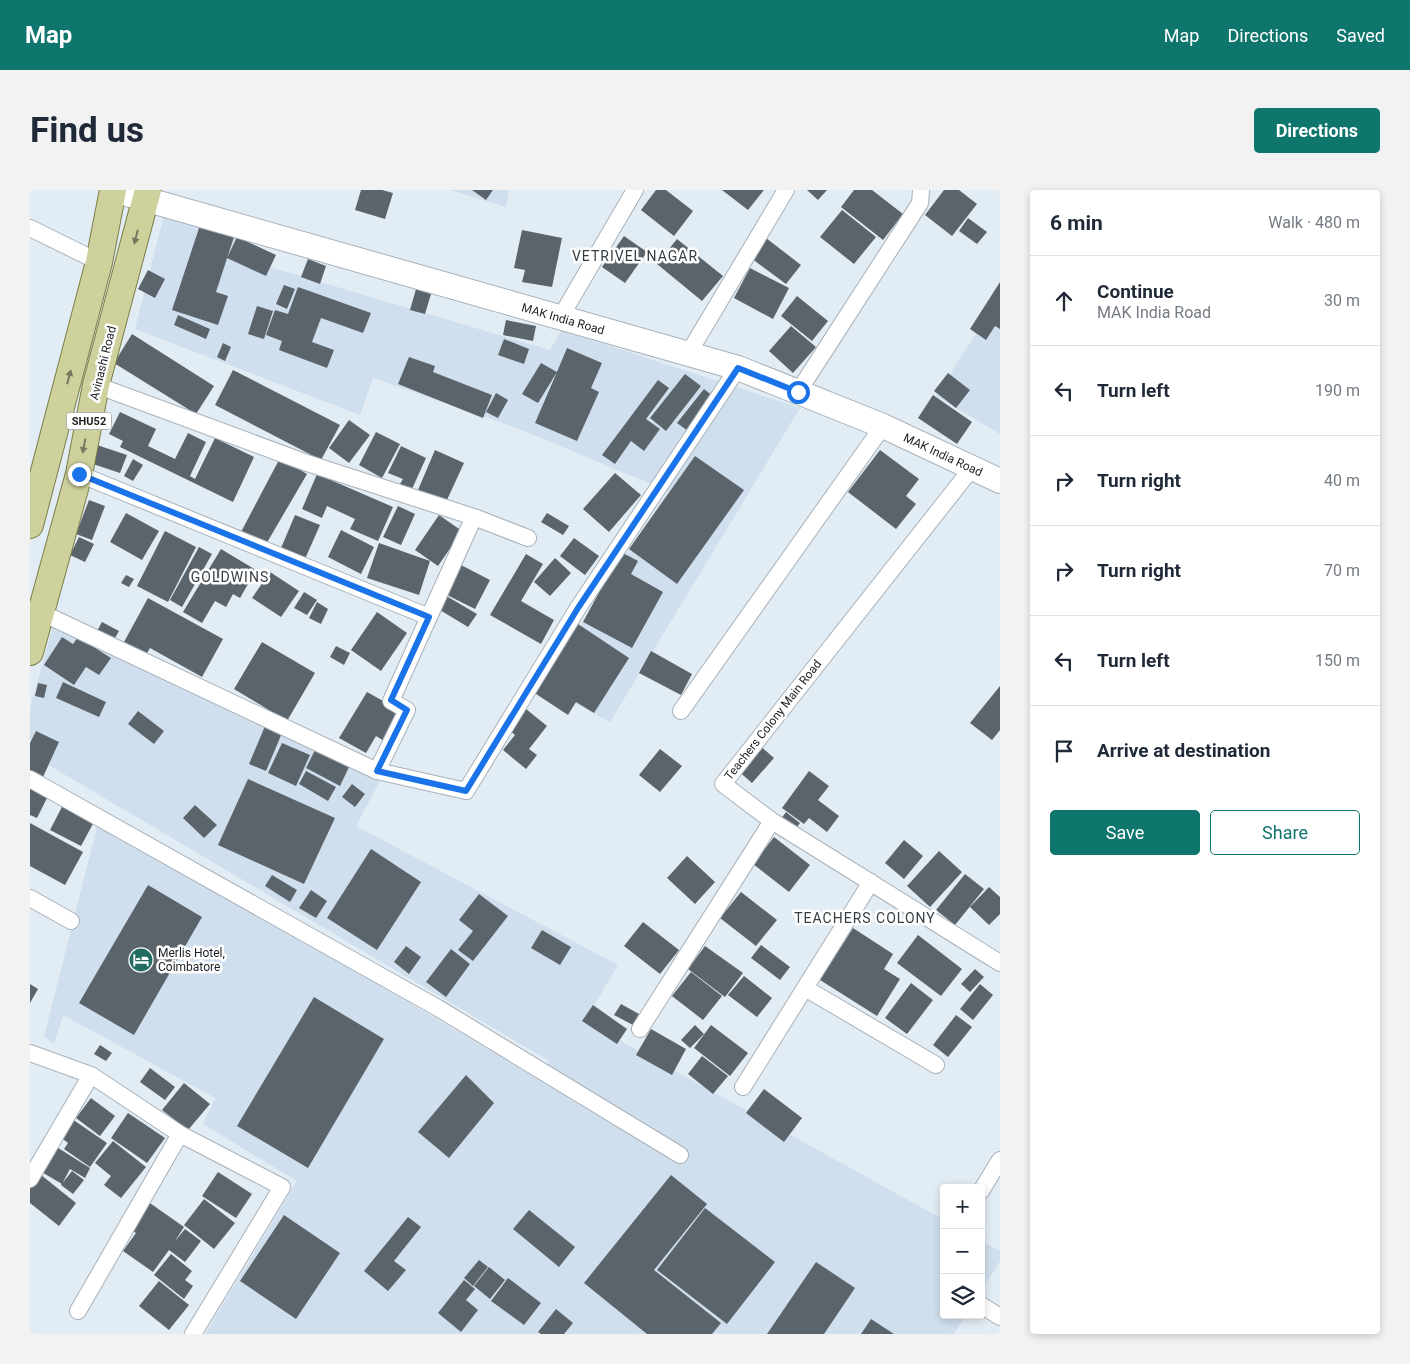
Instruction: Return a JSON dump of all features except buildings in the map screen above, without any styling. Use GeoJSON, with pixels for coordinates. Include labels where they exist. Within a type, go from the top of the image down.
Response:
{"type":"FeatureCollection","features":[{"type":"Feature","properties":{"kind":"main road","name":"SHU52"},"geometry":{"type":"LineString","coordinates":[[30,525],[99,262],[113,190]]}},
{"type":"Feature","properties":{"kind":"main road","name":"Avinashi Road"},"geometry":{"type":"LineString","coordinates":[[30,652],[79,474],[96,385],[147,194]]}},
{"type":"Feature","properties":{"kind":"street","name":"MAK India Road"},"geometry":{"type":"LineString","coordinates":[[113,190],[147,194],[560,318],[738,368],[882,426],[1000,481]]}},
{"type":"Feature","properties":{"kind":"street"},"geometry":{"type":"LineString","coordinates":[[560,318],[635,190]]}},
{"type":"Feature","properties":{"kind":"street"},"geometry":{"type":"LineString","coordinates":[[688,354],[786,190]]}},
{"type":"Feature","properties":{"kind":"street"},"geometry":{"type":"LineString","coordinates":[[798,392],[920,203],[921,190]]}},
{"type":"Feature","properties":{"kind":"street"},"geometry":{"type":"LineString","coordinates":[[30,228],[99,262]]}},
{"type":"Feature","properties":{"kind":"street"},"geometry":{"type":"LineString","coordinates":[[40,612],[377,771],[466,791],[578,608],[738,368]]}},
{"type":"Feature","properties":{"kind":"street"},"geometry":{"type":"LineString","coordinates":[[96,385],[307,463],[474,517],[528,538]]}},
{"type":"Feature","properties":{"kind":"street"},"geometry":{"type":"LineString","coordinates":[[681,711],[882,426]]}},
{"type":"Feature","properties":{"kind":"street","name":"Teachers Colony Main Road"},"geometry":{"type":"LineString","coordinates":[[972,468],[723,784],[772,821],[870,882],[997,956]]}},
{"type":"Feature","properties":{"kind":"street"},"geometry":{"type":"LineString","coordinates":[[79,474],[429,617]]}},
{"type":"Feature","properties":{"kind":"street"},"geometry":{"type":"LineString","coordinates":[[377,771],[407,710],[391,700],[474,517]]}},
{"type":"Feature","properties":{"kind":"street"},"geometry":{"type":"LineString","coordinates":[[30,778],[438,1008],[680,1155]]}},
{"type":"Feature","properties":{"kind":"street"},"geometry":{"type":"LineString","coordinates":[[640,1029],[772,821]]}},
{"type":"Feature","properties":{"kind":"street"},"geometry":{"type":"LineString","coordinates":[[743,1087],[870,882]]}},
{"type":"Feature","properties":{"kind":"street"},"geometry":{"type":"LineString","coordinates":[[30,898],[71,921]]}},
{"type":"Feature","properties":{"kind":"street"},"geometry":{"type":"LineString","coordinates":[[805,988],[936,1065]]}},
{"type":"Feature","properties":{"kind":"street"},"geometry":{"type":"LineString","coordinates":[[30,1053],[91,1075],[180,1134],[282,1187],[193,1334]]}},
{"type":"Feature","properties":{"kind":"street"},"geometry":{"type":"LineString","coordinates":[[30,1179],[91,1075]]}},
{"type":"Feature","properties":{"kind":"street"},"geometry":{"type":"LineString","coordinates":[[78,1311],[180,1134]]}},
{"type":"Feature","properties":{"kind":"street"},"geometry":{"type":"LineString","coordinates":[[985,1184],[1000,1160]]}},
{"type":"Feature","properties":{"kind":"street"},"geometry":{"type":"LineString","coordinates":[[985,1308],[1000,1317]]}},
{"type":"Feature","properties":{"kind":"shaded area"},"geometry":{"type":"Polygon","coordinates":[[[450,190],[509,190],[506,207],[450,190]]]}},
{"type":"Feature","properties":{"kind":"shaded area"},"geometry":{"type":"Polygon","coordinates":[[[165,211],[242,235],[236,257],[550,350],[561,330],[800,408],[610,722],[541,685],[668,491],[517,428],[373,378],[360,415],[135,329],[165,211]]]}},
{"type":"Feature","properties":{"kind":"shaded area"},"geometry":{"type":"Polygon","coordinates":[[[1000,296],[1000,434],[936,396],[1000,296]]]}},
{"type":"Feature","properties":{"kind":"shaded area"},"geometry":{"type":"Polygon","coordinates":[[[54,623],[381,779],[356,826],[618,965],[585,1021],[940,1218],[940,1319],[963,1319],[954,1334],[205,1334],[297,1181],[203,1124],[215,1098],[63,1015],[54,1044],[44,1037],[99,819],[538,1079],[549,1061],[30,754],[30,708],[54,623]]]}},
{"type":"Feature","properties":{"kind":"shaded area"},"geometry":{"type":"Polygon","coordinates":[[[985,1243],[1000,1251],[1000,1261],[985,1285],[985,1243]]]}},
{"type":"Feature","properties":{"kind":"place","name":"Merlis Hotel, Coimbatore"},"geometry":{"type":"Point","coordinates":[141,960]}},
{"type":"Feature","properties":{"kind":"district","name":"VETRIVEL NAGAR"},"geometry":{"type":"Point","coordinates":[635,256]}},
{"type":"Feature","properties":{"kind":"district","name":"GOLDWINS"},"geometry":{"type":"Point","coordinates":[230,577]}},
{"type":"Feature","properties":{"kind":"district","name":"TEACHERS COLONY"},"geometry":{"type":"Point","coordinates":[865,918]}},
{"type":"Feature","properties":{"kind":"route"},"geometry":{"type":"LineString","coordinates":[[79,474],[429,617],[391,700],[407,710],[377,771],[466,791],[578,608],[738,368],[798,392]]}}]}
